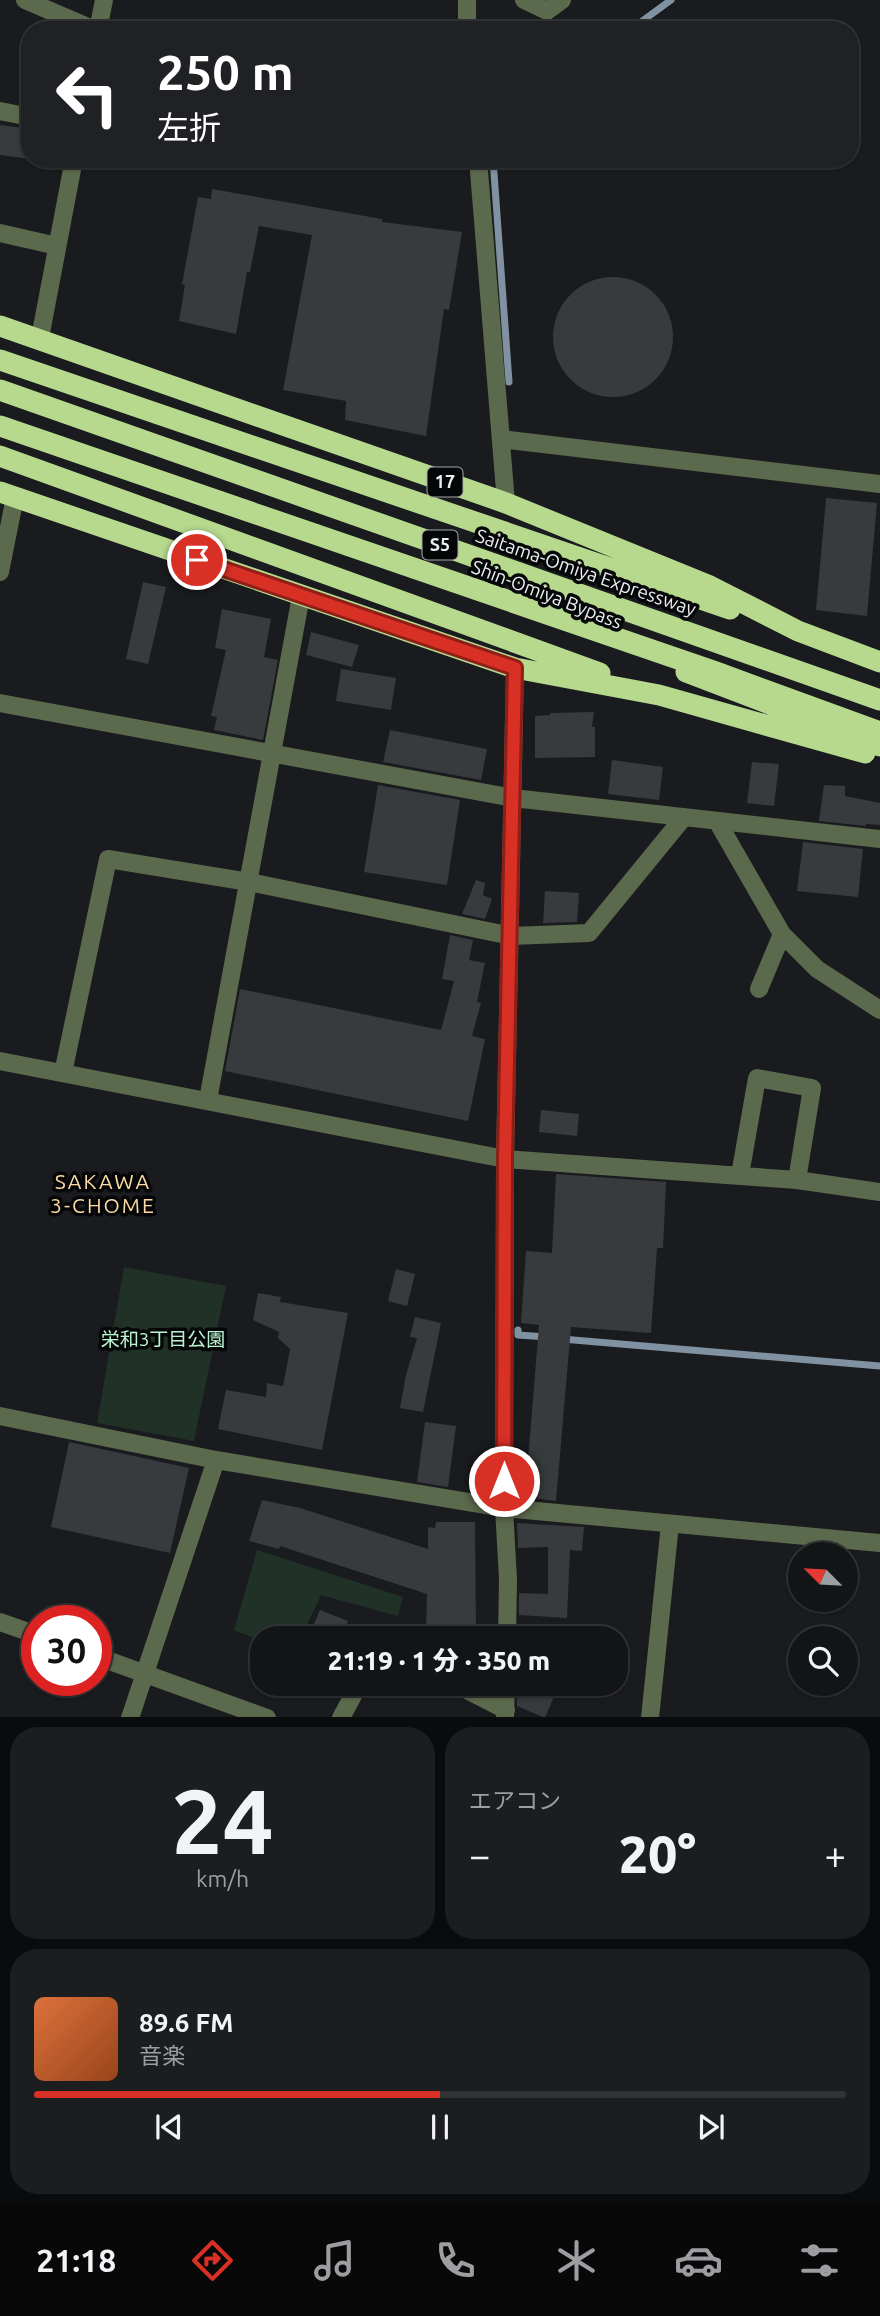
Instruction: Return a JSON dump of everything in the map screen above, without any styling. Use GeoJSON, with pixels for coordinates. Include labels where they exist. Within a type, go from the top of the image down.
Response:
{"type":"FeatureCollection","features":[{"type":"Feature","properties":{"kind":"highway","name":"17"},"geometry":{"type":"LineString","coordinates":[[0,326],[506,503],[710,586],[798,631],[880,662]]}},
{"type":"Feature","properties":{"kind":"highway"},"geometry":{"type":"LineString","coordinates":[[0,360],[798,631]]}},
{"type":"Feature","properties":{"kind":"highway","name":"Saitama-Omiya Expressway"},"geometry":{"type":"LineString","coordinates":[[0,390],[880,700]]}},
{"type":"Feature","properties":{"kind":"highway","name":"Shin-Omiya Bypass"},"geometry":{"type":"LineString","coordinates":[[0,396],[247,481],[880,689]]}},
{"type":"Feature","properties":{"kind":"highway","name":"Shin-Omiya Bypass"},"geometry":{"type":"LineString","coordinates":[[0,417],[253,506],[880,746]]}},
{"type":"Feature","properties":{"kind":"highway","name":"S5"},"geometry":{"type":"LineString","coordinates":[[0,426],[716,672],[880,732]]}},
{"type":"Feature","properties":{"kind":"highway"},"geometry":{"type":"LineString","coordinates":[[0,456],[659,695],[880,758]]}},
{"type":"Feature","properties":{"kind":"highway"},"geometry":{"type":"LineString","coordinates":[[8,495],[515,668],[659,695]]}},
{"type":"Feature","properties":{"kind":"street"},"geometry":{"type":"LineString","coordinates":[[25,0],[75,21]]}},
{"type":"Feature","properties":{"kind":"street"},"geometry":{"type":"LineString","coordinates":[[99,21],[104,0]]}},
{"type":"Feature","properties":{"kind":"street"},"geometry":{"type":"LineString","coordinates":[[467,0],[467,21]]}},
{"type":"Feature","properties":{"kind":"street"},"geometry":{"type":"LineString","coordinates":[[524,0],[547,11],[562,0]]}},
{"type":"Feature","properties":{"kind":"street"},"geometry":{"type":"LineString","coordinates":[[0,111],[21,115]]}},
{"type":"Feature","properties":{"kind":"street"},"geometry":{"type":"LineString","coordinates":[[40,338],[72,168]]}},
{"type":"Feature","properties":{"kind":"street"},"geometry":{"type":"LineString","coordinates":[[479,168],[506,503]]}},
{"type":"Feature","properties":{"kind":"street"},"geometry":{"type":"LineString","coordinates":[[0,233],[57,246]]}},
{"type":"Feature","properties":{"kind":"street"},"geometry":{"type":"LineString","coordinates":[[501,439],[880,484]]}},
{"type":"Feature","properties":{"kind":"street"},"geometry":{"type":"LineString","coordinates":[[0,572],[8,495]]}},
{"type":"Feature","properties":{"kind":"street"},"geometry":{"type":"LineString","coordinates":[[208,1100],[301,596]]}},
{"type":"Feature","properties":{"kind":"street"},"geometry":{"type":"LineString","coordinates":[[507,1626],[504,1508],[505,1158],[515,668]]}},
{"type":"Feature","properties":{"kind":"street"},"geometry":{"type":"LineString","coordinates":[[0,703],[513,798],[880,839]]}},
{"type":"Feature","properties":{"kind":"street"},"geometry":{"type":"LineString","coordinates":[[63,1073],[108,859],[248,882],[511,936],[589,933],[684,817]]}},
{"type":"Feature","properties":{"kind":"street"},"geometry":{"type":"LineString","coordinates":[[717,821],[782,934],[817,969],[880,1010]]}},
{"type":"Feature","properties":{"kind":"street"},"geometry":{"type":"LineString","coordinates":[[759,989],[782,934]]}},
{"type":"Feature","properties":{"kind":"street"},"geometry":{"type":"LineString","coordinates":[[0,1061],[505,1158],[797,1180],[880,1192]]}},
{"type":"Feature","properties":{"kind":"street"},"geometry":{"type":"LineString","coordinates":[[740,1175],[757,1079],[812,1088],[797,1180]]}},
{"type":"Feature","properties":{"kind":"street"},"geometry":{"type":"LineString","coordinates":[[0,1416],[216,1460],[504,1508],[880,1543]]}},
{"type":"Feature","properties":{"kind":"street"},"geometry":{"type":"LineString","coordinates":[[130,1717],[216,1460]]}},
{"type":"Feature","properties":{"kind":"street"},"geometry":{"type":"LineString","coordinates":[[650,1717],[670,1524]]}},
{"type":"Feature","properties":{"kind":"street"},"geometry":{"type":"LineString","coordinates":[[0,1622],[21,1629]]}},
{"type":"Feature","properties":{"kind":"street"},"geometry":{"type":"LineString","coordinates":[[112,1661],[267,1717]]}},
{"type":"Feature","properties":{"kind":"street"},"geometry":{"type":"LineString","coordinates":[[341,1717],[352,1696]]}},
{"type":"Feature","properties":{"kind":"street"},"geometry":{"type":"LineString","coordinates":[[475,1696],[507,1715]]}},
{"type":"Feature","properties":{"kind":"street"},"geometry":{"type":"LineString","coordinates":[[506,1696],[507,1715]]}},
{"type":"Feature","properties":{"kind":"green space","name":"栄和3丁目公園"},"geometry":{"type":"Polygon","coordinates":[[[124,1267],[226,1286],[194,1441],[97,1423],[124,1267]]]}},
{"type":"Feature","properties":{"kind":"green space"},"geometry":{"type":"Polygon","coordinates":[[[257,1550],[403,1597],[398,1616],[321,1595],[307,1626],[250,1626],[250,1636],[234,1630],[257,1550]]]}},
{"type":"Feature","properties":{"kind":"building"},"geometry":{"type":"Polygon","coordinates":[[[0,125],[21,128],[21,158],[0,155],[0,125]]]}},
{"type":"Feature","properties":{"kind":"building"},"geometry":{"type":"Polygon","coordinates":[[[212,189],[382,219],[382,222],[462,232],[449,310],[444,309],[426,436],[345,420],[346,401],[283,390],[312,235],[259,226],[250,272],[247,272],[236,334],[179,321],[185,285],[182,284],[198,197],[211,199],[212,189]]]}},
{"type":"Feature","properties":{"kind":"building"},"geometry":{"type":"Polygon","coordinates":[[[613,277],[636,282],[655,295],[668,314],[673,337],[668,360],[655,379],[636,392],[613,397],[590,392],[571,379],[558,360],[553,337],[558,314],[571,295],[590,282],[613,277]]]}},
{"type":"Feature","properties":{"kind":"building"},"geometry":{"type":"Polygon","coordinates":[[[826,498],[877,503],[867,616],[816,610],[826,498]]]}},
{"type":"Feature","properties":{"kind":"building"},"geometry":{"type":"Polygon","coordinates":[[[143,582],[166,587],[148,664],[126,659],[143,582]]]}},
{"type":"Feature","properties":{"kind":"building"},"geometry":{"type":"Polygon","coordinates":[[[222,609],[271,619],[264,657],[278,660],[263,740],[214,730],[217,717],[211,716],[226,650],[215,648],[222,609]]]}},
{"type":"Feature","properties":{"kind":"building"},"geometry":{"type":"Polygon","coordinates":[[[311,632],[359,645],[352,667],[306,655],[311,632]]]}},
{"type":"Feature","properties":{"kind":"building"},"geometry":{"type":"Polygon","coordinates":[[[341,669],[396,678],[391,710],[336,701],[341,669]]]}},
{"type":"Feature","properties":{"kind":"building"},"geometry":{"type":"Polygon","coordinates":[[[594,712],[592,727],[595,727],[595,757],[535,758],[535,716],[594,712]]]}},
{"type":"Feature","properties":{"kind":"building"},"geometry":{"type":"Polygon","coordinates":[[[390,730],[487,749],[481,780],[383,762],[390,730]]]}},
{"type":"Feature","properties":{"kind":"building"},"geometry":{"type":"Polygon","coordinates":[[[612,760],[663,767],[659,800],[608,794],[612,760]]]}},
{"type":"Feature","properties":{"kind":"building"},"geometry":{"type":"Polygon","coordinates":[[[752,762],[779,764],[774,806],[747,803],[752,762]]]}},
{"type":"Feature","properties":{"kind":"building"},"geometry":{"type":"Polygon","coordinates":[[[378,785],[460,800],[447,885],[364,872],[378,785]]]}},
{"type":"Feature","properties":{"kind":"building"},"geometry":{"type":"Polygon","coordinates":[[[824,785],[845,786],[845,796],[880,803],[880,825],[819,821],[824,785]]]}},
{"type":"Feature","properties":{"kind":"building"},"geometry":{"type":"Polygon","coordinates":[[[803,842],[863,849],[858,897],[797,891],[803,842]]]}},
{"type":"Feature","properties":{"kind":"building"},"geometry":{"type":"Polygon","coordinates":[[[476,880],[485,883],[483,895],[492,899],[485,919],[462,914],[476,880]]]}},
{"type":"Feature","properties":{"kind":"building"},"geometry":{"type":"Polygon","coordinates":[[[545,891],[579,893],[577,922],[543,923],[545,891]]]}},
{"type":"Feature","properties":{"kind":"building"},"geometry":{"type":"Polygon","coordinates":[[[450,935],[473,940],[469,960],[485,963],[477,1002],[481,1003],[472,1036],[485,1039],[468,1121],[225,1071],[240,989],[441,1030],[454,981],[442,979],[450,935]]]}},
{"type":"Feature","properties":{"kind":"building"},"geometry":{"type":"Polygon","coordinates":[[[541,1110],[579,1114],[577,1136],[539,1132],[541,1110]]]}},
{"type":"Feature","properties":{"kind":"building"},"geometry":{"type":"Polygon","coordinates":[[[556,1174],[666,1182],[663,1248],[657,1248],[651,1333],[571,1327],[556,1501],[525,1497],[539,1325],[521,1323],[526,1251],[552,1253],[556,1174]]]}},
{"type":"Feature","properties":{"kind":"building"},"geometry":{"type":"Polygon","coordinates":[[[396,1269],[415,1274],[407,1306],[388,1301],[396,1269]]]}},
{"type":"Feature","properties":{"kind":"building"},"geometry":{"type":"Polygon","coordinates":[[[258,1293],[281,1297],[280,1302],[348,1313],[322,1450],[218,1429],[226,1390],[266,1397],[267,1383],[283,1386],[290,1349],[278,1338],[279,1332],[253,1320],[258,1293]]]}},
{"type":"Feature","properties":{"kind":"building"},"geometry":{"type":"Polygon","coordinates":[[[415,1317],[441,1323],[423,1412],[400,1408],[417,1338],[410,1337],[415,1317]]]}},
{"type":"Feature","properties":{"kind":"building"},"geometry":{"type":"Polygon","coordinates":[[[425,1422],[456,1426],[448,1487],[417,1482],[425,1422]]]}},
{"type":"Feature","properties":{"kind":"building"},"geometry":{"type":"Polygon","coordinates":[[[69,1442],[189,1468],[170,1553],[51,1527],[69,1442]]]}},
{"type":"Feature","properties":{"kind":"building"},"geometry":{"type":"Polygon","coordinates":[[[262,1500],[300,1508],[428,1549],[428,1527],[435,1528],[436,1522],[475,1522],[476,1626],[426,1626],[427,1594],[280,1546],[279,1549],[249,1541],[262,1500]]]}},
{"type":"Feature","properties":{"kind":"building"},"geometry":{"type":"Polygon","coordinates":[[[517,1523],[584,1527],[582,1551],[570,1550],[567,1618],[519,1615],[519,1593],[548,1594],[548,1547],[518,1548],[517,1523]]]}},
{"type":"Feature","properties":{"kind":"building"},"geometry":{"type":"Polygon","coordinates":[[[320,1610],[348,1621],[346,1626],[313,1626],[320,1610]]]}},
{"type":"Feature","properties":{"kind":"building"},"geometry":{"type":"Polygon","coordinates":[[[517,1696],[554,1696],[545,1717],[517,1706],[517,1696]]]}},
{"type":"Feature","properties":{"kind":"waterway"},"geometry":{"type":"LineString","coordinates":[[642,21],[671,0]]}},
{"type":"Feature","properties":{"kind":"waterway"},"geometry":{"type":"LineString","coordinates":[[494,168],[509,382]]}},
{"type":"Feature","properties":{"kind":"waterway"},"geometry":{"type":"LineString","coordinates":[[518,1330],[518,1335],[547,1337]]}},
{"type":"Feature","properties":{"kind":"waterway"},"geometry":{"type":"LineString","coordinates":[[562,1339],[880,1366]]}},
{"type":"Feature","properties":{"kind":"district","name":"SAKAWA 3-CHOME"},"geometry":{"type":"Point","coordinates":[103,1194]}},
{"type":"Feature","properties":{"kind":"route"},"geometry":{"type":"LineString","coordinates":[[197,560],[515,668],[505,1158],[504,1481]]}}]}
